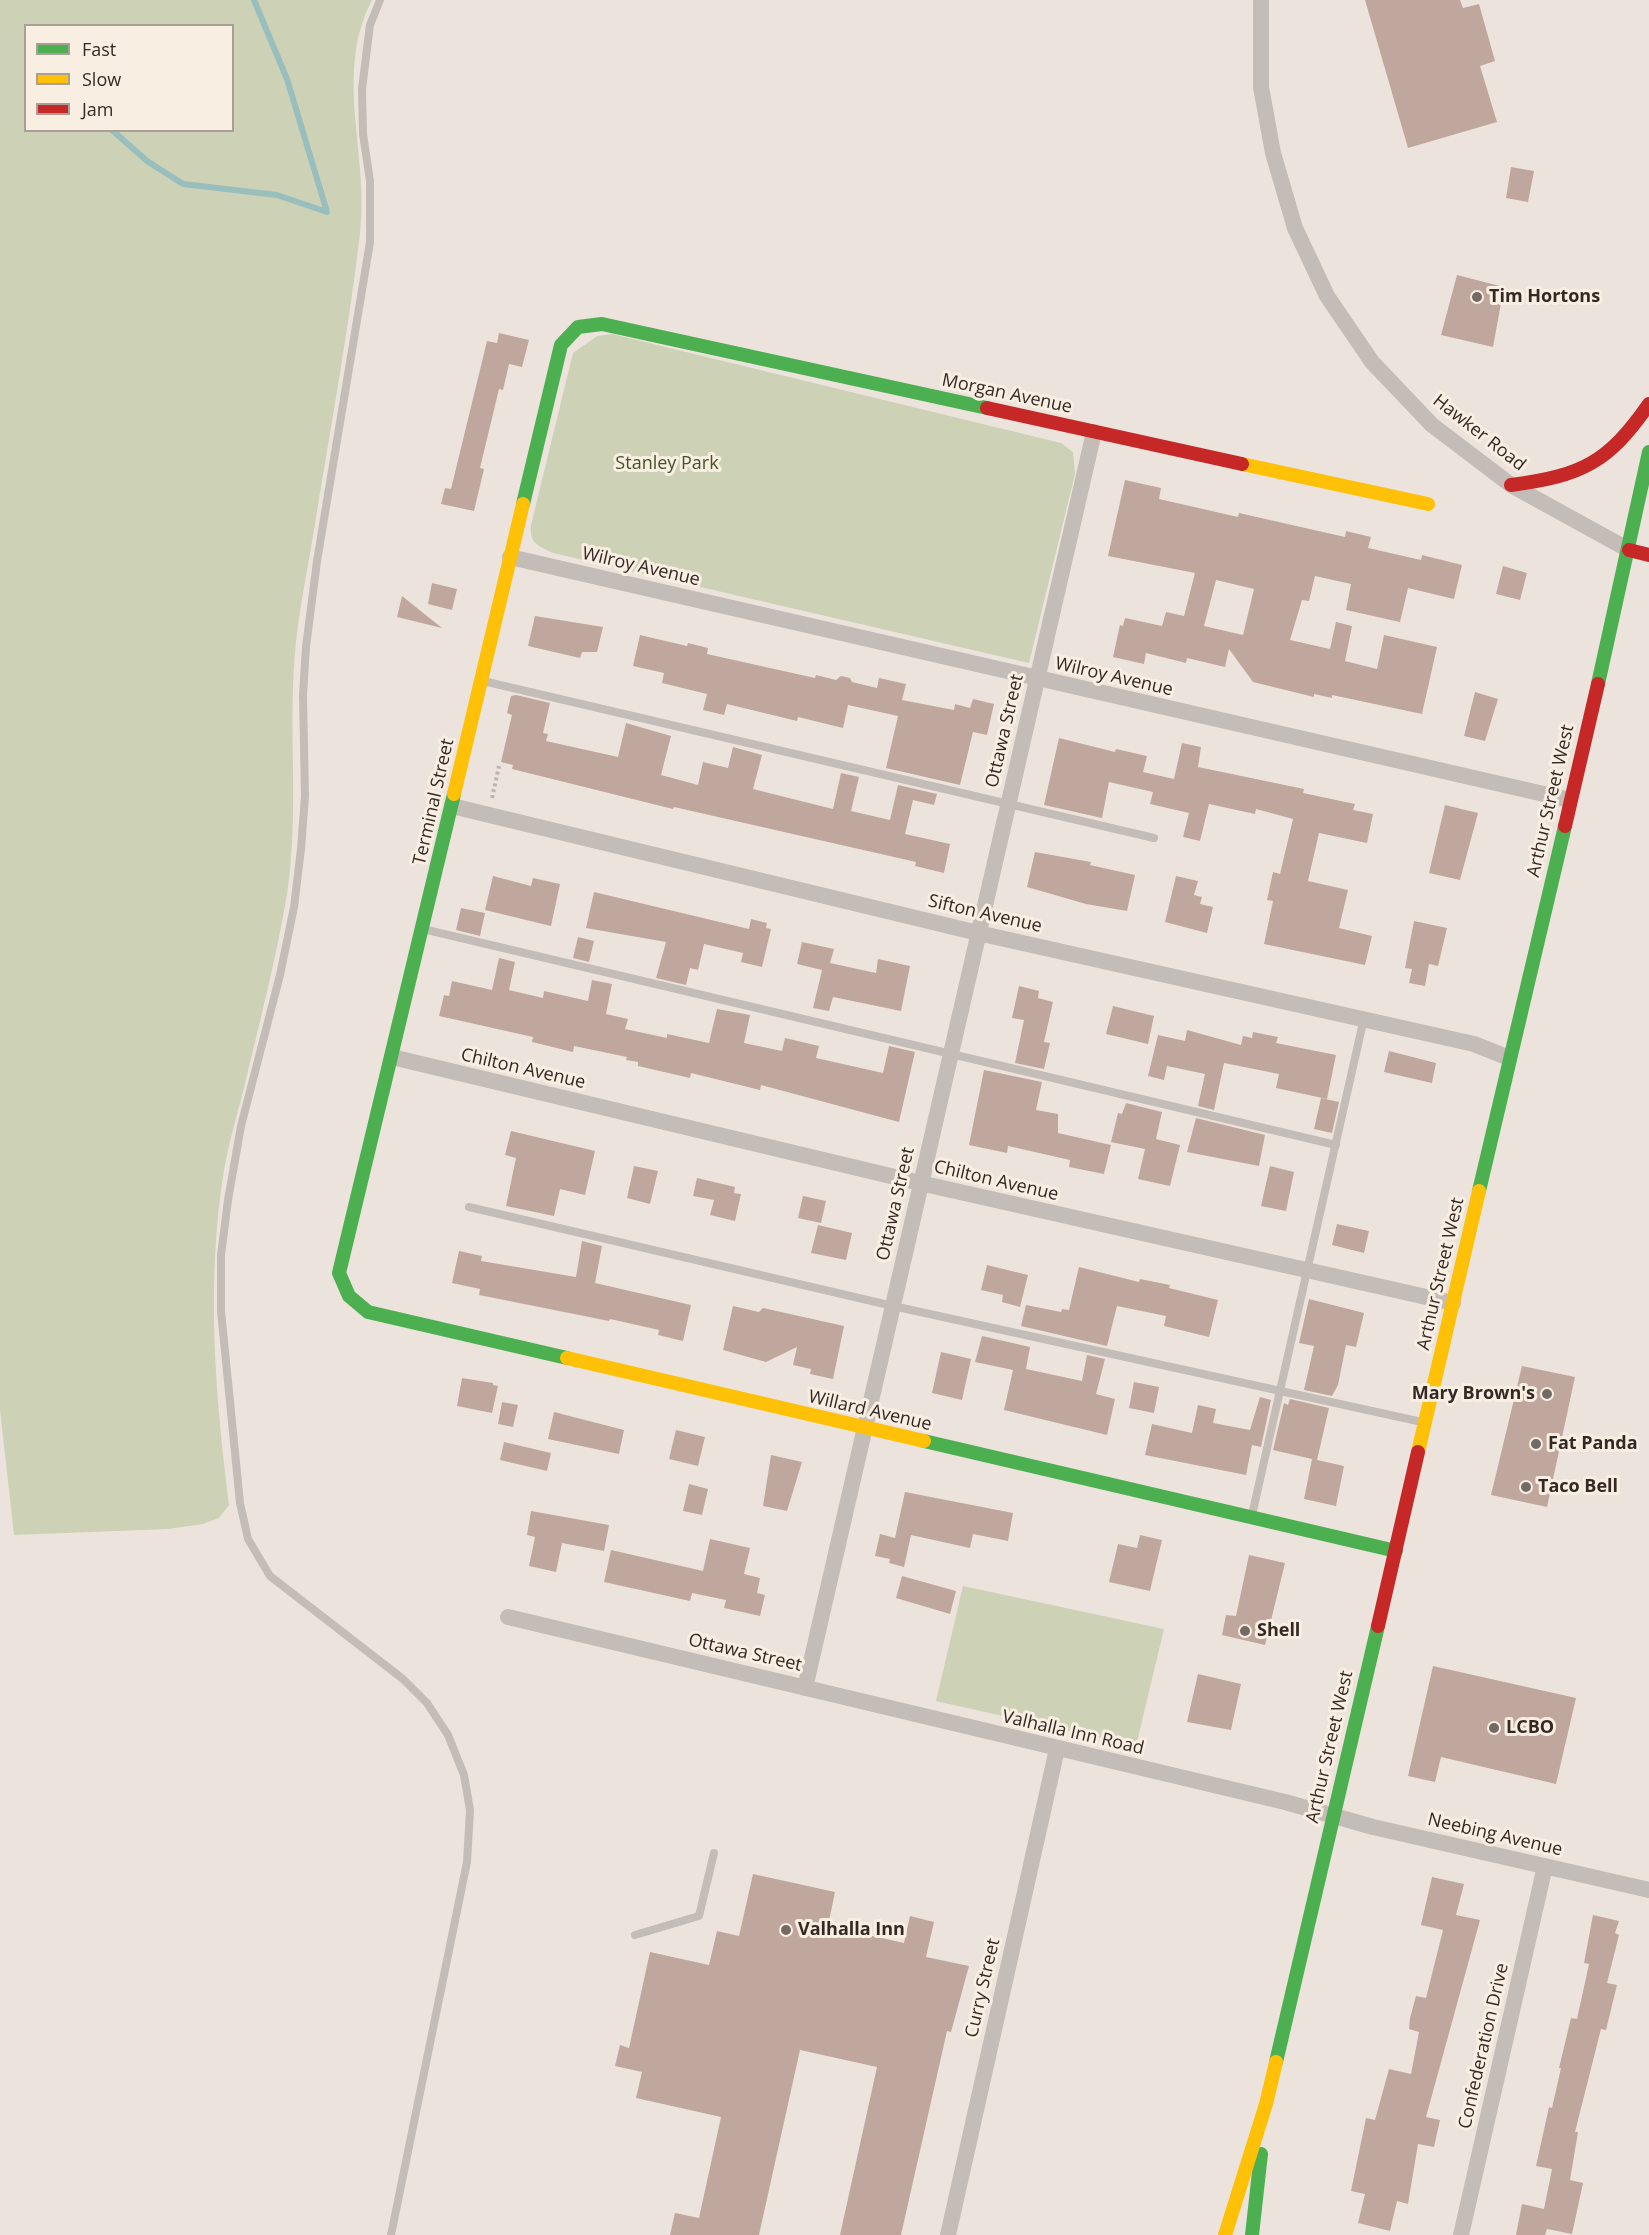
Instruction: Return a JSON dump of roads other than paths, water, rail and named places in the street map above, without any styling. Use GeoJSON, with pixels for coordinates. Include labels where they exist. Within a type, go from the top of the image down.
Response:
{"type":"FeatureCollection","features":[{"type":"Feature","properties":{"kind":"street","name":"Hawker Road"},"geometry":{"type":"LineString","coordinates":[[1261,0],[1261,87],[1273,153],[1295,228],[1325,292],[1372,362],[1432,425],[1511,485],[1629,550]]}},
{"type":"Feature","properties":{"kind":"street","name":"Morgan Avenue"},"geometry":{"type":"LineString","coordinates":[[578,327],[602,324],[1428,504]]}},
{"type":"Feature","properties":{"kind":"street","name":"Terminal Street"},"geometry":{"type":"LineString","coordinates":[[343,1291],[339,1273],[561,345],[578,327]]}},
{"type":"Feature","properties":{"kind":"street"},"geometry":{"type":"LineString","coordinates":[[1511,485],[1550,480],[1582,470],[1611,453],[1630,433],[1649,404]]}},
{"type":"Feature","properties":{"kind":"street","name":"Ottawa Street"},"geometry":{"type":"LineString","coordinates":[[508,1617],[805,1688],[1094,432]]}},
{"type":"Feature","properties":{"kind":"street","name":"Arthur Street West"},"geometry":{"type":"LineString","coordinates":[[1225,2235],[1266,2104],[1629,550],[1649,452]]}},
{"type":"Feature","properties":{"kind":"street"},"geometry":{"type":"LineString","coordinates":[[1629,550],[1649,555]]}},
{"type":"Feature","properties":{"kind":"street","name":"Wilroy Avenue"},"geometry":{"type":"LineString","coordinates":[[510,556],[1036,680],[1570,800]]}},
{"type":"Feature","properties":{"kind":"street","name":"Sifton Avenue"},"geometry":{"type":"LineString","coordinates":[[452,806],[978,933],[1474,1044],[1509,1058]]}},
{"type":"Feature","properties":{"kind":"street","name":"Chilton Avenue"},"geometry":{"type":"LineString","coordinates":[[392,1057],[920,1183],[1453,1303]]}},
{"type":"Feature","properties":{"kind":"street","name":"Willard Avenue"},"geometry":{"type":"LineString","coordinates":[[343,1291],[353,1304],[368,1312],[1396,1551]]}},
{"type":"Feature","properties":{"kind":"street","name":"Valhalla Inn Road"},"geometry":{"type":"LineString","coordinates":[[805,1688],[1333,1814]]}},
{"type":"Feature","properties":{"kind":"street","name":"Curry Street"},"geometry":{"type":"LineString","coordinates":[[948,2235],[1057,1749]]}},
{"type":"Feature","properties":{"kind":"street","name":"Neebing Avenue"},"geometry":{"type":"LineString","coordinates":[[1333,1814],[1373,1827],[1649,1890]]}},
{"type":"Feature","properties":{"kind":"street","name":"Confederation Drive"},"geometry":{"type":"LineString","coordinates":[[1461,2235],[1545,1866]]}},
{"type":"Feature","properties":{"kind":"street","name":"Arthur Street West"},"geometry":{"type":"LineString","coordinates":[[1252,2235],[1266,2104]]}},
{"type":"Feature","properties":{"kind":"lane"},"geometry":{"type":"LineString","coordinates":[[380,0],[370,25],[362,89],[363,134],[370,181],[370,242],[316,561],[306,647],[303,695],[305,796],[301,849],[282,963],[241,1126],[228,1200],[221,1255],[220,1311],[240,1503],[248,1539],[270,1576],[403,1679],[427,1703],[448,1735],[466,1786],[470,1810],[467,1863],[391,2235]]}},
{"type":"Feature","properties":{"kind":"lane"},"geometry":{"type":"LineString","coordinates":[[480,681],[1007,806],[1154,838]]}},
{"type":"Feature","properties":{"kind":"lane"},"geometry":{"type":"LineString","coordinates":[[422,929],[1336,1145]]}},
{"type":"Feature","properties":{"kind":"lane"},"geometry":{"type":"LineString","coordinates":[[1251,1518],[1364,1018]]}},
{"type":"Feature","properties":{"kind":"lane"},"geometry":{"type":"LineString","coordinates":[[469,1207],[893,1306],[1426,1423]]}},
{"type":"Feature","properties":{"kind":"lane"},"geometry":{"type":"LineString","coordinates":[[635,1935],[699,1916],[714,1853]]}},
{"type":"Feature","properties":{"kind":"waterway"},"geometry":{"type":"LineString","coordinates":[[254,0],[287,79],[327,212]]}},
{"type":"Feature","properties":{"kind":"waterway"},"geometry":{"type":"LineString","coordinates":[[114,132],[147,161],[183,184],[277,195],[327,212]]}},
{"type":"Feature","properties":{"kind":"place","name":"Tim Hortons"},"geometry":{"type":"Point","coordinates":[1477,297]}},
{"type":"Feature","properties":{"kind":"place","name":"Mary Brown's"},"geometry":{"type":"Point","coordinates":[1547,1394]}},
{"type":"Feature","properties":{"kind":"place","name":"Fat Panda"},"geometry":{"type":"Point","coordinates":[1536,1444]}},
{"type":"Feature","properties":{"kind":"place","name":"Taco Bell"},"geometry":{"type":"Point","coordinates":[1526,1487]}},
{"type":"Feature","properties":{"kind":"place","name":"Shell"},"geometry":{"type":"Point","coordinates":[1245,1631]}},
{"type":"Feature","properties":{"kind":"place","name":"LCBO"},"geometry":{"type":"Point","coordinates":[1494,1728]}},
{"type":"Feature","properties":{"kind":"place","name":"Valhalla Inn"},"geometry":{"type":"Point","coordinates":[786,1930]}},
{"type":"Feature","properties":{"kind":"park label","name":"Stanley Park"},"geometry":{"type":"Point","coordinates":[667,464]}}]}
